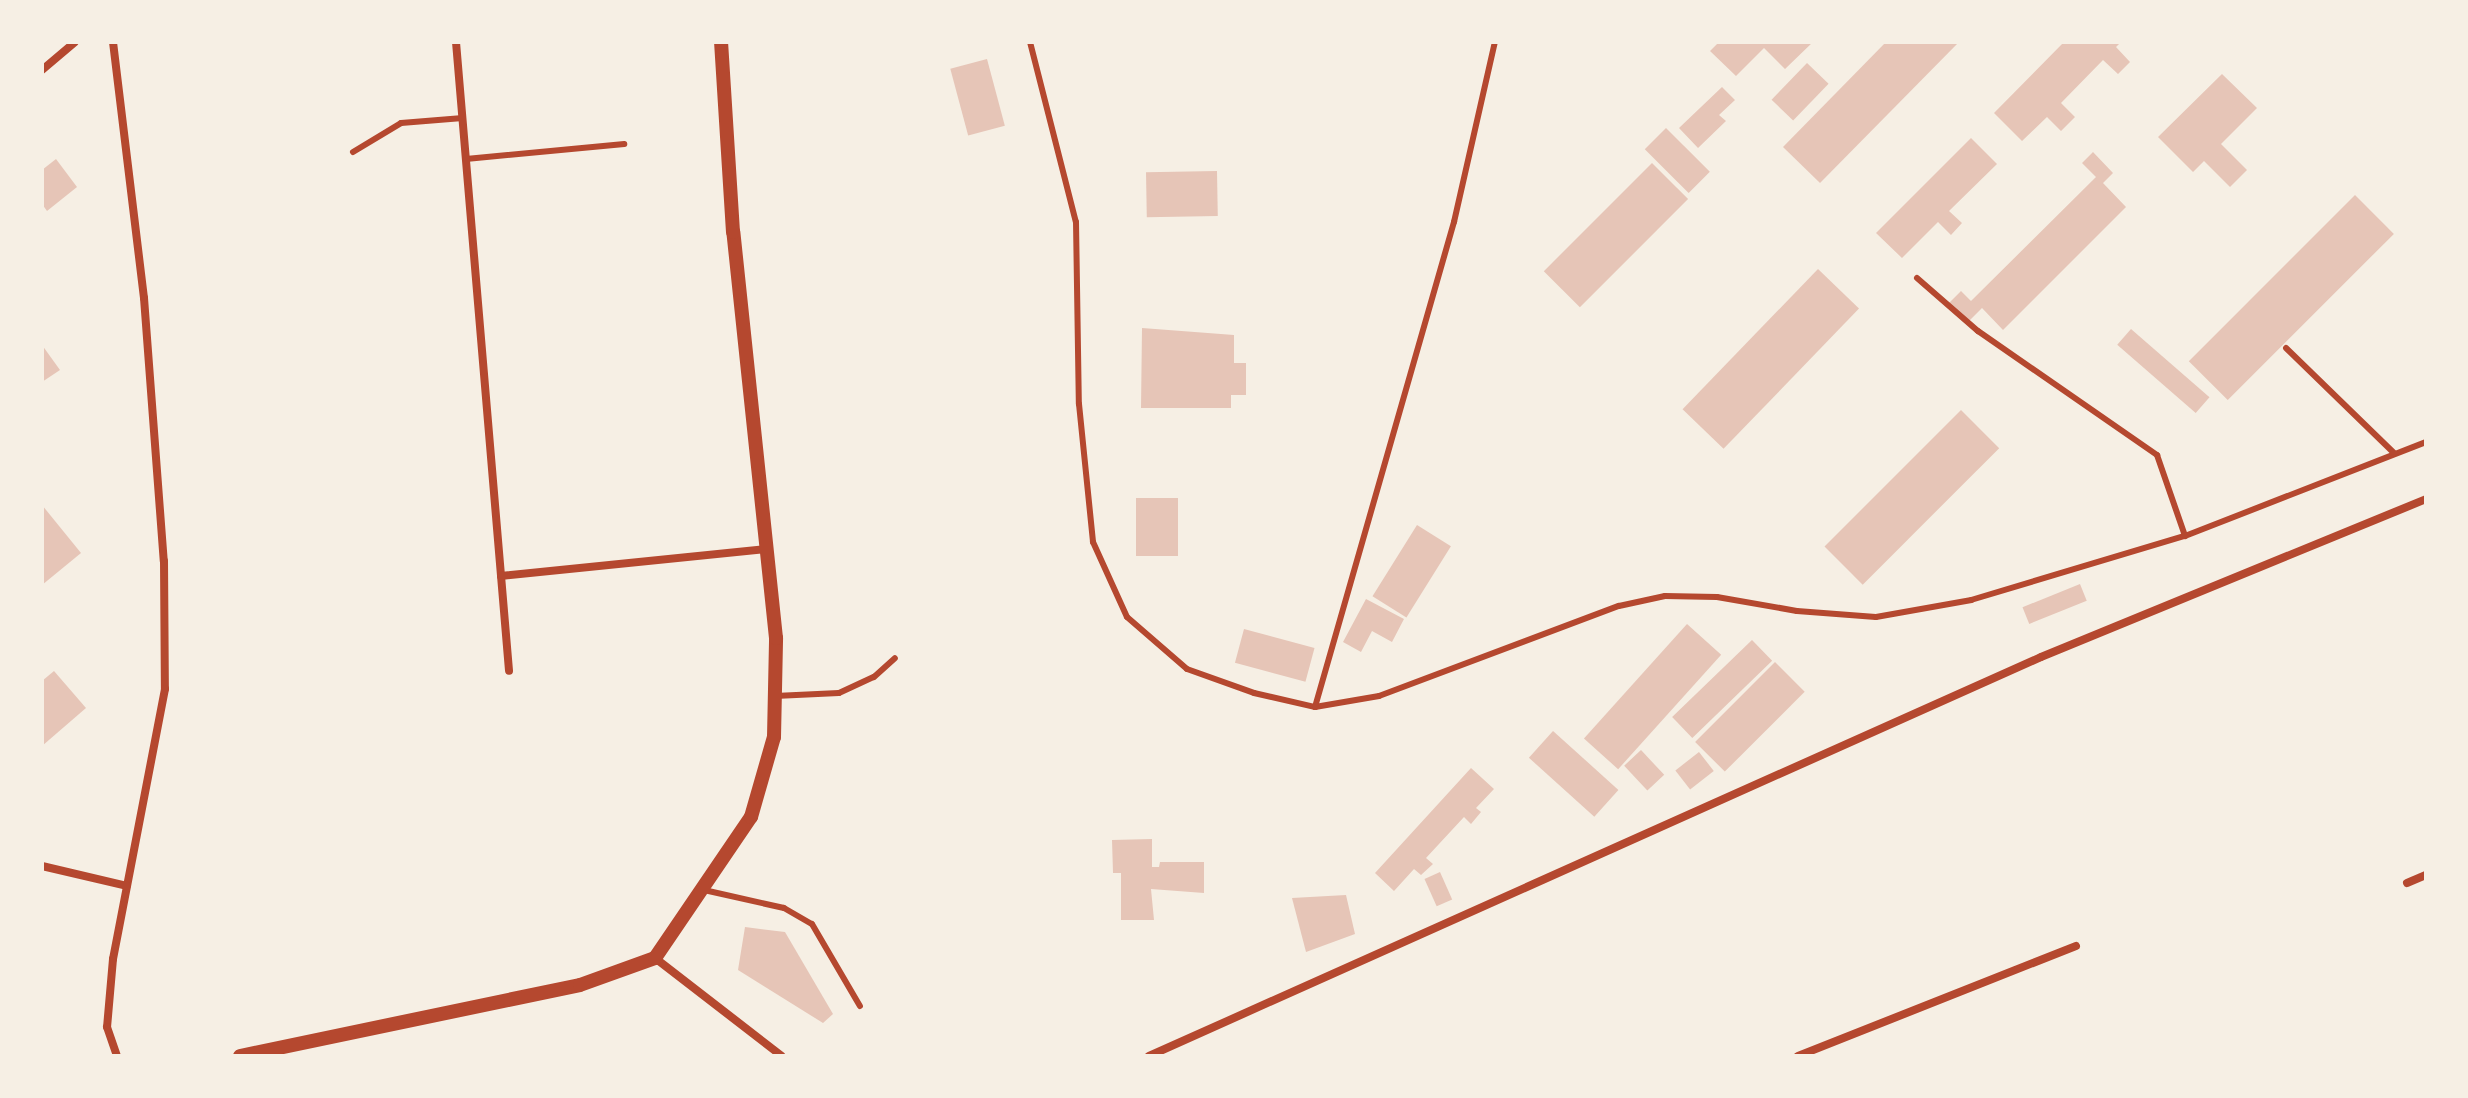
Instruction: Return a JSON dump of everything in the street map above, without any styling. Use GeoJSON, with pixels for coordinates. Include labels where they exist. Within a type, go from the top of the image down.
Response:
{"type":"FeatureCollection","features":[{"type":"Feature","properties":{"kind":"street"},"geometry":{"type":"LineString","coordinates":[[113,42],[144,298],[165,629],[165,689],[156,753],[127,886],[107,1027],[117,1056]]}},
{"type":"Feature","properties":{"kind":"street"},"geometry":{"type":"LineString","coordinates":[[456,42],[509,671]]}},
{"type":"Feature","properties":{"kind":"street"},"geometry":{"type":"LineString","coordinates":[[240,1056],[580,985],[655,958],[751,817],[774,737],[775,696],[769,549],[733,232],[721,42]]}},
{"type":"Feature","properties":{"kind":"street"},"geometry":{"type":"LineString","coordinates":[[42,70],[68,44]]}},
{"type":"Feature","properties":{"kind":"street"},"geometry":{"type":"LineString","coordinates":[[1149,1056],[2041,657],[2426,499]]}},
{"type":"Feature","properties":{"kind":"street"},"geometry":{"type":"LineString","coordinates":[[501,576],[769,549]]}},
{"type":"Feature","properties":{"kind":"street"},"geometry":{"type":"LineString","coordinates":[[42,866],[127,886]]}},
{"type":"Feature","properties":{"kind":"street"},"geometry":{"type":"LineString","coordinates":[[2407,883],[2426,875]]}},
{"type":"Feature","properties":{"kind":"street"},"geometry":{"type":"LineString","coordinates":[[1798,1056],[2076,946]]}},
{"type":"Feature","properties":{"kind":"street"},"geometry":{"type":"LineString","coordinates":[[655,958],[782,1056]]}},
{"type":"Feature","properties":{"kind":"lane"},"geometry":{"type":"LineString","coordinates":[[1030,42],[1076,222],[1079,404],[1093,542],[1127,617],[1187,669],[1315,707],[1379,696],[1619,606],[1665,596],[1717,597],[1797,611],[1876,617],[1971,600],[2185,536],[2426,442]]}},
{"type":"Feature","properties":{"kind":"lane"},"geometry":{"type":"LineString","coordinates":[[1315,707],[1450,237],[1495,42]]}},
{"type":"Feature","properties":{"kind":"lane"},"geometry":{"type":"LineString","coordinates":[[353,152],[401,123],[463,118]]}},
{"type":"Feature","properties":{"kind":"lane"},"geometry":{"type":"LineString","coordinates":[[466,159],[624,144]]}},
{"type":"Feature","properties":{"kind":"lane"},"geometry":{"type":"LineString","coordinates":[[1917,278],[1978,331],[2157,455],[2185,536]]}},
{"type":"Feature","properties":{"kind":"lane"},"geometry":{"type":"LineString","coordinates":[[2286,348],[2394,453]]}},
{"type":"Feature","properties":{"kind":"lane"},"geometry":{"type":"LineString","coordinates":[[775,696],[839,693],[874,677],[895,658]]}},
{"type":"Feature","properties":{"kind":"lane"},"geometry":{"type":"LineString","coordinates":[[704,890],[784,908],[812,924],[860,1006]]}},
{"type":"Feature","properties":{"kind":"building"},"geometry":{"type":"Polygon","coordinates":[[[1719,42],[1813,42],[1785,69],[1764,48],[1736,76],[1710,51],[1719,42]]]}},
{"type":"Feature","properties":{"kind":"building"},"geometry":{"type":"Polygon","coordinates":[[[1886,42],[1959,42],[1820,183],[1783,147],[1886,42]]]}},
{"type":"Feature","properties":{"kind":"building"},"geometry":{"type":"Polygon","coordinates":[[[2064,42],[2121,42],[2116,47],[2130,62],[2118,74],[2103,60],[2061,103],[2075,117],[2061,131],[2047,117],[2022,141],[1994,113],[2064,42]]]}},
{"type":"Feature","properties":{"kind":"building"},"geometry":{"type":"Polygon","coordinates":[[[987,59],[1005,126],[968,135],[950,69],[987,59]]]}},
{"type":"Feature","properties":{"kind":"building"},"geometry":{"type":"Polygon","coordinates":[[[1807,63],[1829,84],[1793,121],[1772,100],[1807,63]]]}},
{"type":"Feature","properties":{"kind":"building"},"geometry":{"type":"Polygon","coordinates":[[[2222,74],[2257,108],[2221,144],[2247,170],[2230,187],[2204,161],[2193,172],[2158,137],[2222,74]]]}},
{"type":"Feature","properties":{"kind":"building"},"geometry":{"type":"Polygon","coordinates":[[[1722,87],[1735,100],[1719,115],[1726,121],[1698,148],[1679,128],[1722,87]]]}},
{"type":"Feature","properties":{"kind":"building"},"geometry":{"type":"Polygon","coordinates":[[[1666,128],[1710,172],[1689,193],[1645,149],[1666,128]]]}},
{"type":"Feature","properties":{"kind":"building"},"geometry":{"type":"Polygon","coordinates":[[[1971,138],[1997,164],[1949,211],[1962,223],[1951,235],[1938,222],[1902,258],[1876,233],[1971,138]]]}},
{"type":"Feature","properties":{"kind":"building"},"geometry":{"type":"Polygon","coordinates":[[[2093,152],[2113,173],[2103,183],[2126,207],[2003,330],[1982,308],[1968,322],[1949,303],[1961,291],[1971,301],[2096,177],[2082,163],[2093,152]]]}},
{"type":"Feature","properties":{"kind":"building"},"geometry":{"type":"Polygon","coordinates":[[[56,159],[77,187],[47,211],[42,204],[42,170],[56,159]]]}},
{"type":"Feature","properties":{"kind":"building"},"geometry":{"type":"Polygon","coordinates":[[[1652,163],[1688,199],[1580,307],[1544,271],[1652,163]]]}},
{"type":"Feature","properties":{"kind":"building"},"geometry":{"type":"Polygon","coordinates":[[[1217,171],[1218,216],[1147,217],[1146,172],[1217,171]]]}},
{"type":"Feature","properties":{"kind":"building"},"geometry":{"type":"Polygon","coordinates":[[[2355,195],[2394,234],[2228,400],[2189,361],[2355,195]]]}},
{"type":"Feature","properties":{"kind":"building"},"geometry":{"type":"Polygon","coordinates":[[[1818,269],[1859,309],[1724,449],[1683,409],[1818,269]]]}},
{"type":"Feature","properties":{"kind":"building"},"geometry":{"type":"Polygon","coordinates":[[[1142,328],[1234,335],[1234,363],[1246,363],[1246,395],[1231,395],[1231,408],[1141,408],[1142,328]]]}},
{"type":"Feature","properties":{"kind":"building"},"geometry":{"type":"Polygon","coordinates":[[[2131,329],[2209,397],[2196,413],[2117,345],[2131,329]]]}},
{"type":"Feature","properties":{"kind":"building"},"geometry":{"type":"Polygon","coordinates":[[[42,345],[60,370],[42,382],[42,345]]]}},
{"type":"Feature","properties":{"kind":"building"},"geometry":{"type":"Polygon","coordinates":[[[1961,410],[1999,448],[1863,585],[1825,546],[1961,410]]]}},
{"type":"Feature","properties":{"kind":"building"},"geometry":{"type":"Polygon","coordinates":[[[1136,498],[1178,498],[1178,556],[1136,556],[1136,498]]]}},
{"type":"Feature","properties":{"kind":"building"},"geometry":{"type":"Polygon","coordinates":[[[42,505],[81,553],[42,585],[42,505]]]}},
{"type":"Feature","properties":{"kind":"building"},"geometry":{"type":"Polygon","coordinates":[[[1417,525],[1451,546],[1406,617],[1372,596],[1417,525]]]}},
{"type":"Feature","properties":{"kind":"building"},"geometry":{"type":"Polygon","coordinates":[[[2080,584],[2087,601],[2029,624],[2023,607],[2080,584]]]}},
{"type":"Feature","properties":{"kind":"building"},"geometry":{"type":"Polygon","coordinates":[[[1366,599],[1404,619],[1392,642],[1372,631],[1361,652],[1343,642],[1366,599]]]}},
{"type":"Feature","properties":{"kind":"building"},"geometry":{"type":"Polygon","coordinates":[[[1687,624],[1721,655],[1618,769],[1584,738],[1687,624]]]}},
{"type":"Feature","properties":{"kind":"building"},"geometry":{"type":"Polygon","coordinates":[[[1244,629],[1315,648],[1305,682],[1235,663],[1244,629]]]}},
{"type":"Feature","properties":{"kind":"building"},"geometry":{"type":"Polygon","coordinates":[[[1752,640],[1772,661],[1692,738],[1672,717],[1752,640]]]}},
{"type":"Feature","properties":{"kind":"building"},"geometry":{"type":"Polygon","coordinates":[[[1775,662],[1805,692],[1725,772],[1695,742],[1775,662]]]}},
{"type":"Feature","properties":{"kind":"building"},"geometry":{"type":"Polygon","coordinates":[[[54,671],[86,708],[42,746],[42,681],[54,671]]]}},
{"type":"Feature","properties":{"kind":"building"},"geometry":{"type":"Polygon","coordinates":[[[1553,731],[1618,790],[1594,817],[1529,758],[1553,731]]]}},
{"type":"Feature","properties":{"kind":"building"},"geometry":{"type":"Polygon","coordinates":[[[1641,750],[1664,775],[1647,791],[1624,766],[1641,750]]]}},
{"type":"Feature","properties":{"kind":"building"},"geometry":{"type":"Polygon","coordinates":[[[1699,752],[1714,771],[1690,789],[1675,770],[1699,752]]]}},
{"type":"Feature","properties":{"kind":"building"},"geometry":{"type":"Polygon","coordinates":[[[1471,768],[1494,789],[1476,808],[1481,812],[1471,824],[1464,817],[1426,858],[1433,864],[1421,875],[1414,869],[1394,891],[1375,873],[1471,768]]]}},
{"type":"Feature","properties":{"kind":"building"},"geometry":{"type":"Polygon","coordinates":[[[1152,839],[1152,867],[1159,867],[1160,862],[1204,862],[1204,893],[1151,889],[1154,920],[1121,920],[1121,873],[1113,873],[1112,840],[1152,839]]]}},
{"type":"Feature","properties":{"kind":"building"},"geometry":{"type":"Polygon","coordinates":[[[1440,872],[1452,899],[1437,906],[1424,879],[1440,872]]]}},
{"type":"Feature","properties":{"kind":"building"},"geometry":{"type":"Polygon","coordinates":[[[1346,895],[1355,934],[1306,952],[1292,898],[1346,895]]]}},
{"type":"Feature","properties":{"kind":"building"},"geometry":{"type":"Polygon","coordinates":[[[745,927],[785,932],[833,1014],[823,1023],[738,970],[745,927]]]}}]}
